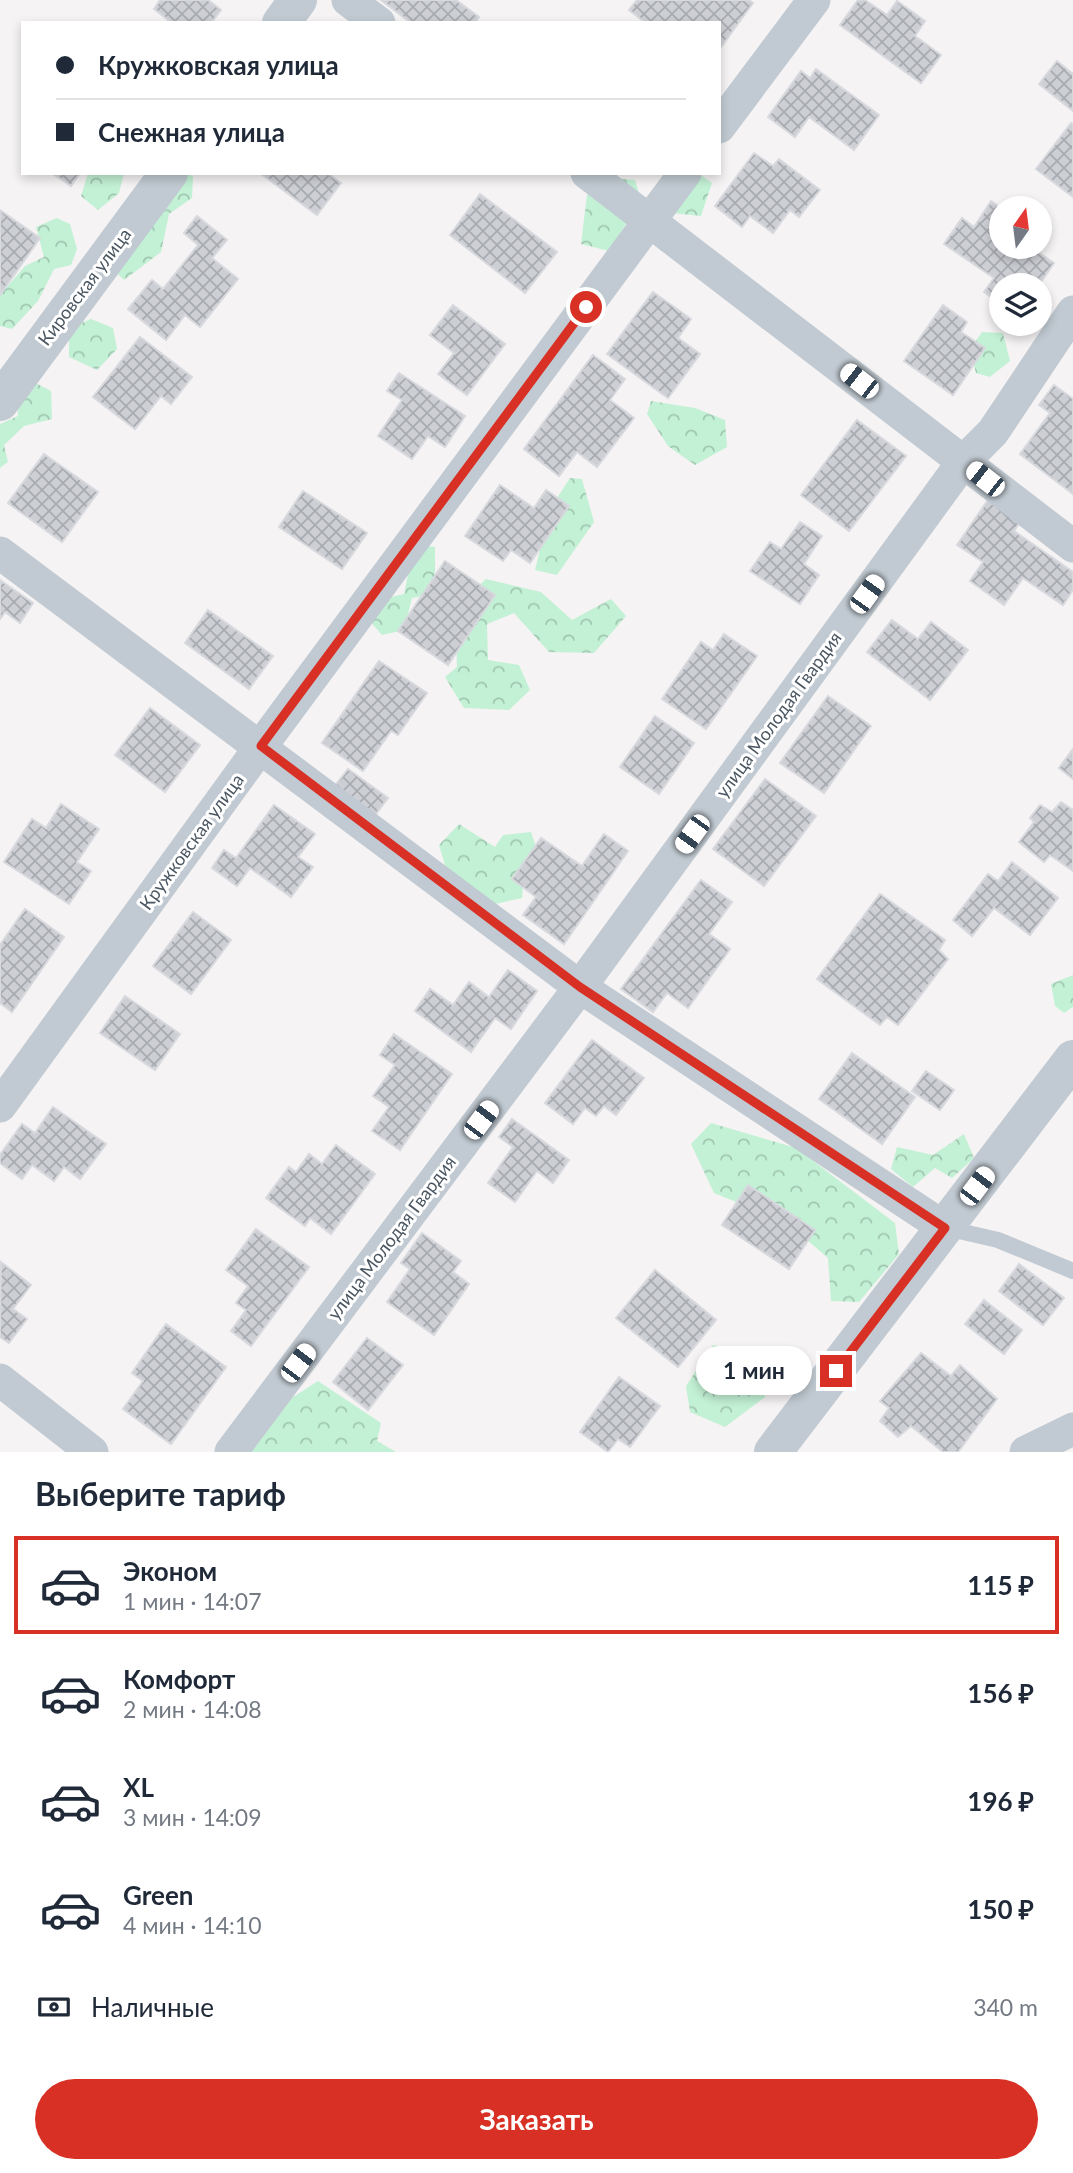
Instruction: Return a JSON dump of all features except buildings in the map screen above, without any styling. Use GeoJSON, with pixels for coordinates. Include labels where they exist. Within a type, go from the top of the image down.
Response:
{"type":"FeatureCollection","features":[{"type":"Feature","properties":{"kind":"street"},"geometry":{"type":"LineString","coordinates":[[282,21],[298,0]]}},
{"type":"Feature","properties":{"kind":"street"},"geometry":{"type":"LineString","coordinates":[[348,0],[376,21]]}},
{"type":"Feature","properties":{"kind":"street"},"geometry":{"type":"LineString","coordinates":[[721,124],[814,0]]}},
{"type":"Feature","properties":{"kind":"street","name":"Кировская улица"},"geometry":{"type":"LineString","coordinates":[[0,402],[168,175]]}},
{"type":"Feature","properties":{"kind":"street"},"geometry":{"type":"LineString","coordinates":[[590,175],[1073,546]]}},
{"type":"Feature","properties":{"kind":"street","name":"Кружковская улица"},"geometry":{"type":"LineString","coordinates":[[0,1106],[261,746],[683,175]]}},
{"type":"Feature","properties":{"kind":"street","name":"улица Молодая Гвардия"},"geometry":{"type":"LineString","coordinates":[[231,1452],[580,987],[963,462],[993,432],[1073,312]]}},
{"type":"Feature","properties":{"kind":"street"},"geometry":{"type":"LineString","coordinates":[[0,554],[261,746],[580,987],[945,1228]]}},
{"type":"Feature","properties":{"kind":"street"},"geometry":{"type":"LineString","coordinates":[[773,1452],[1073,1059]]}},
{"type":"Feature","properties":{"kind":"street"},"geometry":{"type":"LineString","coordinates":[[0,1380],[92,1452]]}},
{"type":"Feature","properties":{"kind":"street"},"geometry":{"type":"LineString","coordinates":[[1026,1452],[1073,1429]]}},
{"type":"Feature","properties":{"kind":"lane"},"geometry":{"type":"LineString","coordinates":[[945,1228],[998,1240],[1073,1271]]}},
{"type":"Feature","properties":{"kind":"green space"},"geometry":{"type":"Polygon","coordinates":[[[87,175],[124,175],[119,193],[98,210],[81,196],[87,175]]]}},
{"type":"Feature","properties":{"kind":"green space"},"geometry":{"type":"Polygon","coordinates":[[[181,175],[193,176],[192,198],[169,214],[161,252],[124,280],[111,268],[181,175]]]}},
{"type":"Feature","properties":{"kind":"green space"},"geometry":{"type":"Polygon","coordinates":[[[697,175],[712,183],[701,216],[671,213],[697,175]]]}},
{"type":"Feature","properties":{"kind":"green space"},"geometry":{"type":"Polygon","coordinates":[[[611,178],[635,180],[641,200],[609,251],[581,244],[587,195],[611,178]]]}},
{"type":"Feature","properties":{"kind":"green space"},"geometry":{"type":"Polygon","coordinates":[[[57,218],[70,224],[77,249],[71,265],[54,269],[38,301],[12,329],[0,326],[0,295],[25,266],[44,257],[36,227],[57,218]]]}},
{"type":"Feature","properties":{"kind":"green space"},"geometry":{"type":"Polygon","coordinates":[[[91,319],[113,328],[117,349],[97,370],[69,357],[69,328],[91,319]]]}},
{"type":"Feature","properties":{"kind":"green space"},"geometry":{"type":"Polygon","coordinates":[[[982,332],[989,332],[989,336],[1004,336],[1010,361],[990,377],[976,373],[970,350],[982,332]]]}},
{"type":"Feature","properties":{"kind":"green space"},"geometry":{"type":"Polygon","coordinates":[[[30,380],[51,391],[52,419],[24,426],[4,445],[8,462],[0,468],[0,424],[18,416],[17,396],[30,380]]]}},
{"type":"Feature","properties":{"kind":"green space"},"geometry":{"type":"Polygon","coordinates":[[[651,401],[695,408],[725,420],[727,447],[695,465],[668,446],[647,414],[651,401]]]}},
{"type":"Feature","properties":{"kind":"green space"},"geometry":{"type":"Polygon","coordinates":[[[570,478],[582,479],[594,522],[557,575],[535,570],[550,509],[570,478]]]}},
{"type":"Feature","properties":{"kind":"green space"},"geometry":{"type":"Polygon","coordinates":[[[414,545],[435,547],[435,594],[412,598],[404,630],[382,635],[367,618],[382,599],[404,594],[414,545]]]}},
{"type":"Feature","properties":{"kind":"green space"},"geometry":{"type":"Polygon","coordinates":[[[486,579],[541,592],[572,620],[611,599],[626,616],[594,653],[549,652],[514,613],[487,624],[488,660],[519,665],[530,690],[509,710],[464,708],[445,677],[457,667],[456,627],[461,609],[474,590],[486,579]]]}},
{"type":"Feature","properties":{"kind":"green space"},"geometry":{"type":"Polygon","coordinates":[[[459,824],[495,847],[503,835],[531,832],[539,855],[524,872],[522,898],[495,904],[447,872],[439,845],[459,824]]]}},
{"type":"Feature","properties":{"kind":"green space"},"geometry":{"type":"Polygon","coordinates":[[[1073,975],[1073,1007],[1064,1013],[1055,1006],[1051,984],[1073,975]]]}},
{"type":"Feature","properties":{"kind":"green space"},"geometry":{"type":"Polygon","coordinates":[[[711,1123],[796,1148],[895,1223],[899,1254],[859,1302],[831,1301],[828,1258],[786,1222],[714,1193],[691,1144],[711,1123]]]}},
{"type":"Feature","properties":{"kind":"green space"},"geometry":{"type":"Polygon","coordinates":[[[964,1134],[974,1158],[952,1178],[935,1168],[913,1187],[891,1169],[897,1147],[933,1155],[964,1134]]]}},
{"type":"Feature","properties":{"kind":"green space"},"geometry":{"type":"Polygon","coordinates":[[[713,1345],[753,1353],[765,1397],[725,1427],[690,1412],[686,1386],[713,1345]]]}},
{"type":"Feature","properties":{"kind":"green space"},"geometry":{"type":"Polygon","coordinates":[[[318,1381],[381,1423],[377,1441],[396,1452],[247,1452],[267,1414],[318,1381]]]}},
{"type":"Feature","properties":{"kind":"route"},"geometry":{"type":"LineString","coordinates":[[586,307],[261,746],[580,987],[889,1194],[945,1228],[836,1371]]}}]}
